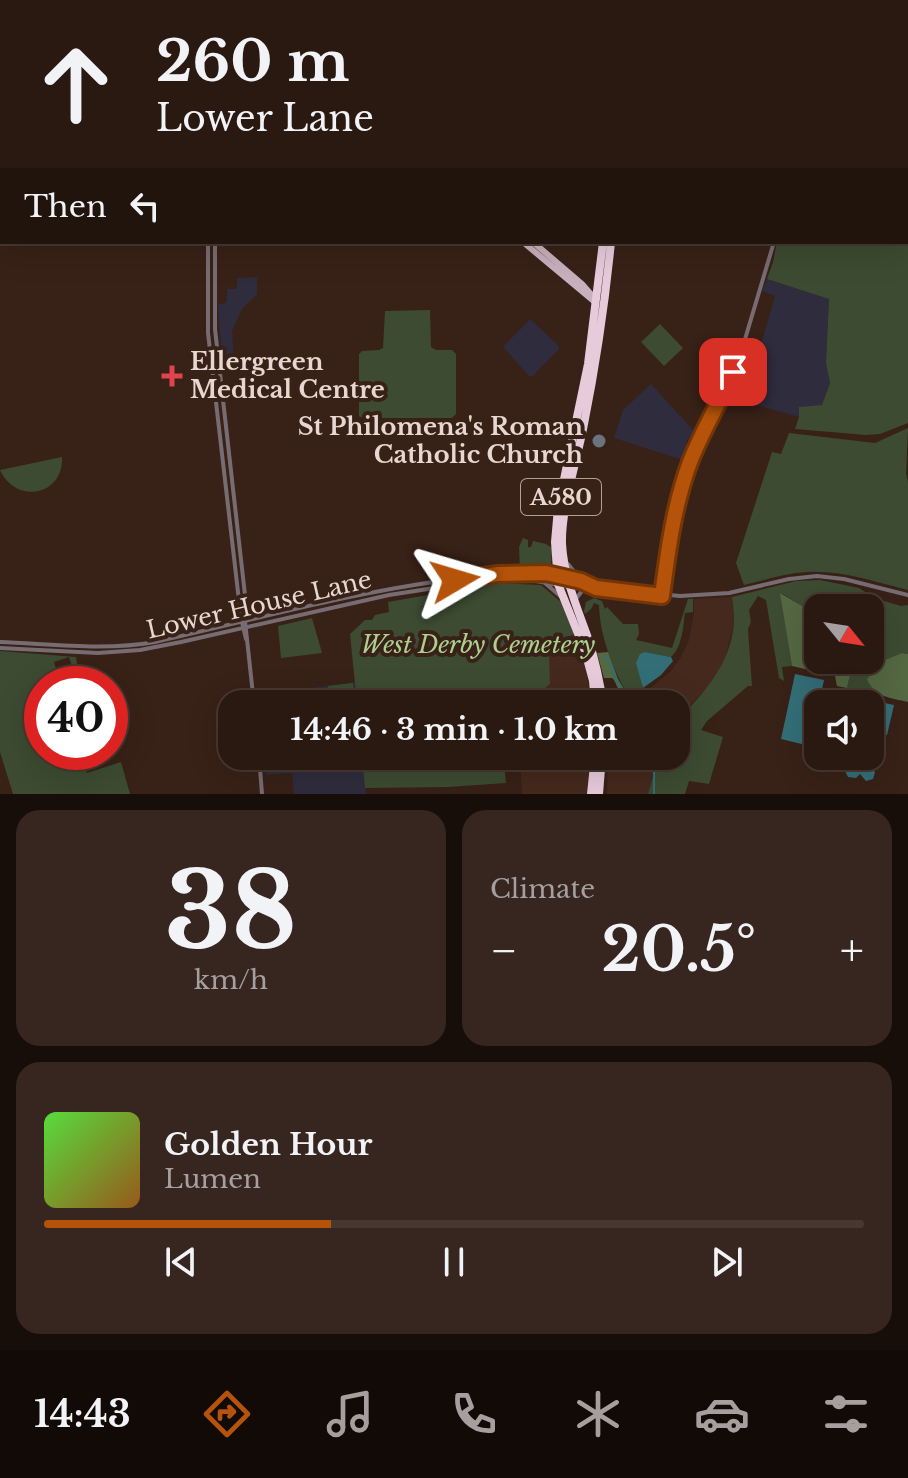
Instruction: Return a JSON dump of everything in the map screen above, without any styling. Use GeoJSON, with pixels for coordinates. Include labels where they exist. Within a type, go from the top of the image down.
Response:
{"type":"FeatureCollection","features":[{"type":"Feature","properties":{"kind":"highway","name":"A580"},"geometry":{"type":"LineString","coordinates":[[560,562],[563,529],[595,366],[603,244]]}},
{"type":"Feature","properties":{"kind":"highway","name":"A580"},"geometry":{"type":"LineString","coordinates":[[594,690],[585,651],[564,600],[557,517],[611,244]]}},
{"type":"Feature","properties":{"kind":"highway"},"geometry":{"type":"LineString","coordinates":[[563,529],[560,541],[563,580],[585,651]]}},
{"type":"Feature","properties":{"kind":"highway","name":"A580"},"geometry":{"type":"LineString","coordinates":[[563,580],[589,641],[601,690]]}},
{"type":"Feature","properties":{"kind":"highway"},"geometry":{"type":"LineString","coordinates":[[591,794],[594,770]]}},
{"type":"Feature","properties":{"kind":"highway"},"geometry":{"type":"LineString","coordinates":[[599,794],[601,770]]}},
{"type":"Feature","properties":{"kind":"main road"},"geometry":{"type":"LineString","coordinates":[[526,244],[599,302]]}},
{"type":"Feature","properties":{"kind":"main road"},"geometry":{"type":"LineString","coordinates":[[535,244],[599,302]]}},
{"type":"Feature","properties":{"kind":"main road"},"geometry":{"type":"LineString","coordinates":[[582,284],[591,286],[598,283]]}},
{"type":"Feature","properties":{"kind":"street"},"geometry":{"type":"LineString","coordinates":[[208,244],[208,333],[252,690]]}},
{"type":"Feature","properties":{"kind":"street"},"geometry":{"type":"LineString","coordinates":[[215,244],[215,329],[245,595],[243,612],[230,625]]}},
{"type":"Feature","properties":{"kind":"street"},"geometry":{"type":"LineString","coordinates":[[662,596],[670,539],[686,475],[740,356],[773,244]]}},
{"type":"Feature","properties":{"kind":"street"},"geometry":{"type":"LineString","coordinates":[[546,573],[560,562],[581,581],[596,588]]}},
{"type":"Feature","properties":{"kind":"street"},"geometry":{"type":"LineString","coordinates":[[520,573],[596,588],[662,596],[723,594],[817,576],[844,579],[908,595]]}},
{"type":"Feature","properties":{"kind":"street","name":"Lower House Lane"},"geometry":{"type":"LineString","coordinates":[[0,645],[98,653],[153,647],[235,629],[255,619],[388,589],[520,573],[546,573],[563,580]]}},
{"type":"Feature","properties":{"kind":"street","name":"Lower House Lane"},"geometry":{"type":"LineString","coordinates":[[0,645],[144,644],[421,588],[493,579],[563,580]]}},
{"type":"Feature","properties":{"kind":"street"},"geometry":{"type":"LineString","coordinates":[[563,580],[581,581]]}},
{"type":"Feature","properties":{"kind":"street"},"geometry":{"type":"LineString","coordinates":[[543,581],[564,600]]}},
{"type":"Feature","properties":{"kind":"street"},"geometry":{"type":"LineString","coordinates":[[574,605],[578,595],[596,588]]}},
{"type":"Feature","properties":{"kind":"street"},"geometry":{"type":"LineString","coordinates":[[243,612],[255,619]]}},
{"type":"Feature","properties":{"kind":"street"},"geometry":{"type":"LineString","coordinates":[[235,629],[247,641]]}},
{"type":"Feature","properties":{"kind":"street"},"geometry":{"type":"LineString","coordinates":[[260,770],[262,794]]}},
{"type":"Feature","properties":{"kind":"shaded area"},"geometry":{"type":"Polygon","coordinates":[[[257,277],[257,294],[242,309],[232,331],[235,372],[223,374],[218,304],[227,301],[227,289],[237,289],[237,278],[257,277]]]}},
{"type":"Feature","properties":{"kind":"shaded area"},"geometry":{"type":"Polygon","coordinates":[[[767,279],[830,299],[826,362],[830,383],[822,405],[799,417],[742,401],[747,379],[740,376],[741,373],[752,375],[775,296],[762,291],[767,279]]]}},
{"type":"Feature","properties":{"kind":"shaded area"},"geometry":{"type":"Polygon","coordinates":[[[530,319],[559,346],[533,376],[529,376],[503,347],[530,319]]]}},
{"type":"Feature","properties":{"kind":"shaded area"},"geometry":{"type":"Polygon","coordinates":[[[651,384],[695,432],[687,440],[683,460],[614,438],[623,410],[651,384]]]}},
{"type":"Feature","properties":{"kind":"shaded area"},"geometry":{"type":"Polygon","coordinates":[[[732,597],[734,623],[726,655],[714,680],[690,706],[690,690],[648,690],[671,671],[681,657],[689,640],[694,599],[732,597]]]}},
{"type":"Feature","properties":{"kind":"shaded area"},"geometry":{"type":"Polygon","coordinates":[[[574,634],[589,690],[530,690],[544,689],[549,653],[563,639],[574,634]]]}},
{"type":"Feature","properties":{"kind":"shaded area"},"geometry":{"type":"Polygon","coordinates":[[[355,682],[356,690],[298,690],[355,682]]]}},
{"type":"Feature","properties":{"kind":"shaded area"},"geometry":{"type":"Polygon","coordinates":[[[265,770],[363,770],[366,794],[294,794],[292,773],[266,775],[265,770]]]}},
{"type":"Feature","properties":{"kind":"shaded area"},"geometry":{"type":"Polygon","coordinates":[[[521,770],[590,770],[587,794],[522,794],[521,770]]]}},
{"type":"Feature","properties":{"kind":"shaded area"},"geometry":{"type":"Polygon","coordinates":[[[608,770],[656,770],[649,794],[607,794],[608,770]]]}},
{"type":"Feature","properties":{"kind":"green space"},"geometry":{"type":"Polygon","coordinates":[[[777,244],[908,244],[908,423],[880,434],[866,435],[795,429],[799,407],[822,405],[830,383],[826,363],[829,299],[767,279],[777,244]]]}},
{"type":"Feature","properties":{"kind":"green space"},"geometry":{"type":"Polygon","coordinates":[[[430,310],[431,347],[452,350],[456,354],[456,414],[452,418],[359,416],[359,354],[383,348],[385,311],[430,310]]]}},
{"type":"Feature","properties":{"kind":"green space"},"geometry":{"type":"Polygon","coordinates":[[[660,324],[683,348],[664,366],[641,342],[660,324]]]}},
{"type":"Feature","properties":{"kind":"green space"},"geometry":{"type":"Polygon","coordinates":[[[908,428],[908,590],[858,577],[820,572],[791,574],[744,585],[736,563],[772,452],[781,454],[789,433],[875,443],[908,428]]]}},
{"type":"Feature","properties":{"kind":"green space"},"geometry":{"type":"Polygon","coordinates":[[[62,457],[61,470],[55,480],[38,491],[27,492],[17,488],[7,481],[0,470],[62,457]]]}},
{"type":"Feature","properties":{"kind":"green space"},"geometry":{"type":"Polygon","coordinates":[[[523,538],[528,540],[528,547],[533,541],[552,548],[551,566],[520,570],[519,547],[523,538]]]}},
{"type":"Feature","properties":{"kind":"green space"},"geometry":{"type":"Polygon","coordinates":[[[820,580],[859,588],[868,594],[804,594],[804,607],[781,593],[792,666],[782,667],[784,681],[779,678],[766,600],[758,596],[749,610],[752,686],[748,686],[707,721],[701,730],[723,737],[709,784],[689,781],[685,794],[648,794],[655,770],[690,770],[690,708],[714,677],[727,652],[734,622],[732,597],[796,581],[820,580]]]}},
{"type":"Feature","properties":{"kind":"green space","name":"West Derby Cemetery"},"geometry":{"type":"Polygon","coordinates":[[[475,584],[541,585],[561,602],[574,634],[563,639],[563,653],[549,654],[550,684],[544,689],[530,690],[356,690],[350,634],[365,620],[389,612],[388,602],[475,584]]]}},
{"type":"Feature","properties":{"kind":"green space"},"geometry":{"type":"Polygon","coordinates":[[[780,593],[804,607],[804,669],[792,666],[780,593]]]}},
{"type":"Feature","properties":{"kind":"green space"},"geometry":{"type":"Polygon","coordinates":[[[594,598],[602,601],[605,609],[607,607],[623,624],[638,624],[636,640],[672,648],[688,599],[693,599],[693,612],[685,613],[680,643],[671,657],[645,652],[644,690],[625,690],[605,644],[599,605],[594,603],[585,614],[586,602],[594,598]]]}},
{"type":"Feature","properties":{"kind":"green space"},"geometry":{"type":"Polygon","coordinates":[[[884,601],[908,605],[908,654],[902,653],[881,690],[847,688],[850,675],[884,674],[884,601]]]}},
{"type":"Feature","properties":{"kind":"green space"},"geometry":{"type":"Polygon","coordinates":[[[312,618],[322,653],[281,658],[278,626],[312,618]]]}},
{"type":"Feature","properties":{"kind":"green space"},"geometry":{"type":"Polygon","coordinates":[[[0,651],[76,657],[77,666],[72,666],[69,657],[54,662],[55,666],[24,666],[24,770],[86,770],[87,773],[123,770],[130,794],[13,794],[0,752],[0,651]]]}},
{"type":"Feature","properties":{"kind":"green space"},"geometry":{"type":"Polygon","coordinates":[[[608,652],[625,690],[619,690],[612,678],[604,678],[597,653],[608,652]]]}},
{"type":"Feature","properties":{"kind":"green space"},"geometry":{"type":"Polygon","coordinates":[[[902,653],[908,654],[908,702],[889,698],[884,696],[884,690],[874,690],[870,685],[867,679],[872,674],[884,674],[885,660],[902,653]]]}},
{"type":"Feature","properties":{"kind":"green space"},"geometry":{"type":"Polygon","coordinates":[[[826,674],[852,674],[847,688],[837,686],[835,676],[826,674]]]}},
{"type":"Feature","properties":{"kind":"green space"},"geometry":{"type":"Polygon","coordinates":[[[353,683],[354,690],[328,690],[328,686],[353,683]]]}},
{"type":"Feature","properties":{"kind":"green space"},"geometry":{"type":"Polygon","coordinates":[[[363,770],[505,770],[506,783],[448,787],[365,788],[363,770]]]}},
{"type":"Feature","properties":{"kind":"water"},"geometry":{"type":"Polygon","coordinates":[[[645,652],[671,657],[673,661],[643,688],[636,663],[640,654],[645,652]]]}},
{"type":"Feature","properties":{"kind":"water"},"geometry":{"type":"Polygon","coordinates":[[[795,674],[824,680],[822,690],[804,690],[804,745],[781,739],[795,674]]]}},
{"type":"Feature","properties":{"kind":"water"},"geometry":{"type":"Polygon","coordinates":[[[884,703],[894,705],[887,735],[884,734],[884,703]]]}},
{"type":"Feature","properties":{"kind":"water"},"geometry":{"type":"Polygon","coordinates":[[[860,770],[873,770],[873,779],[866,781],[860,774],[856,778],[848,777],[845,771],[860,770]]]}},
{"type":"Feature","properties":{"kind":"waterway"},"geometry":{"type":"LineString","coordinates":[[606,656],[622,690]]}},
{"type":"Feature","properties":{"kind":"waterway"},"geometry":{"type":"LineString","coordinates":[[654,770],[654,794]]}},
{"type":"Feature","properties":{"kind":"place","name":"Ellergreen Medical Centre"},"geometry":{"type":"Point","coordinates":[172,376]}},
{"type":"Feature","properties":{"kind":"place","name":"St Philomena's Roman Catholic Church"},"geometry":{"type":"Point","coordinates":[599,441]}},
{"type":"Feature","properties":{"kind":"route"},"geometry":{"type":"LineString","coordinates":[[455,580],[498,574],[546,573],[596,588],[662,596],[686,475],[733,372]]}}]}
